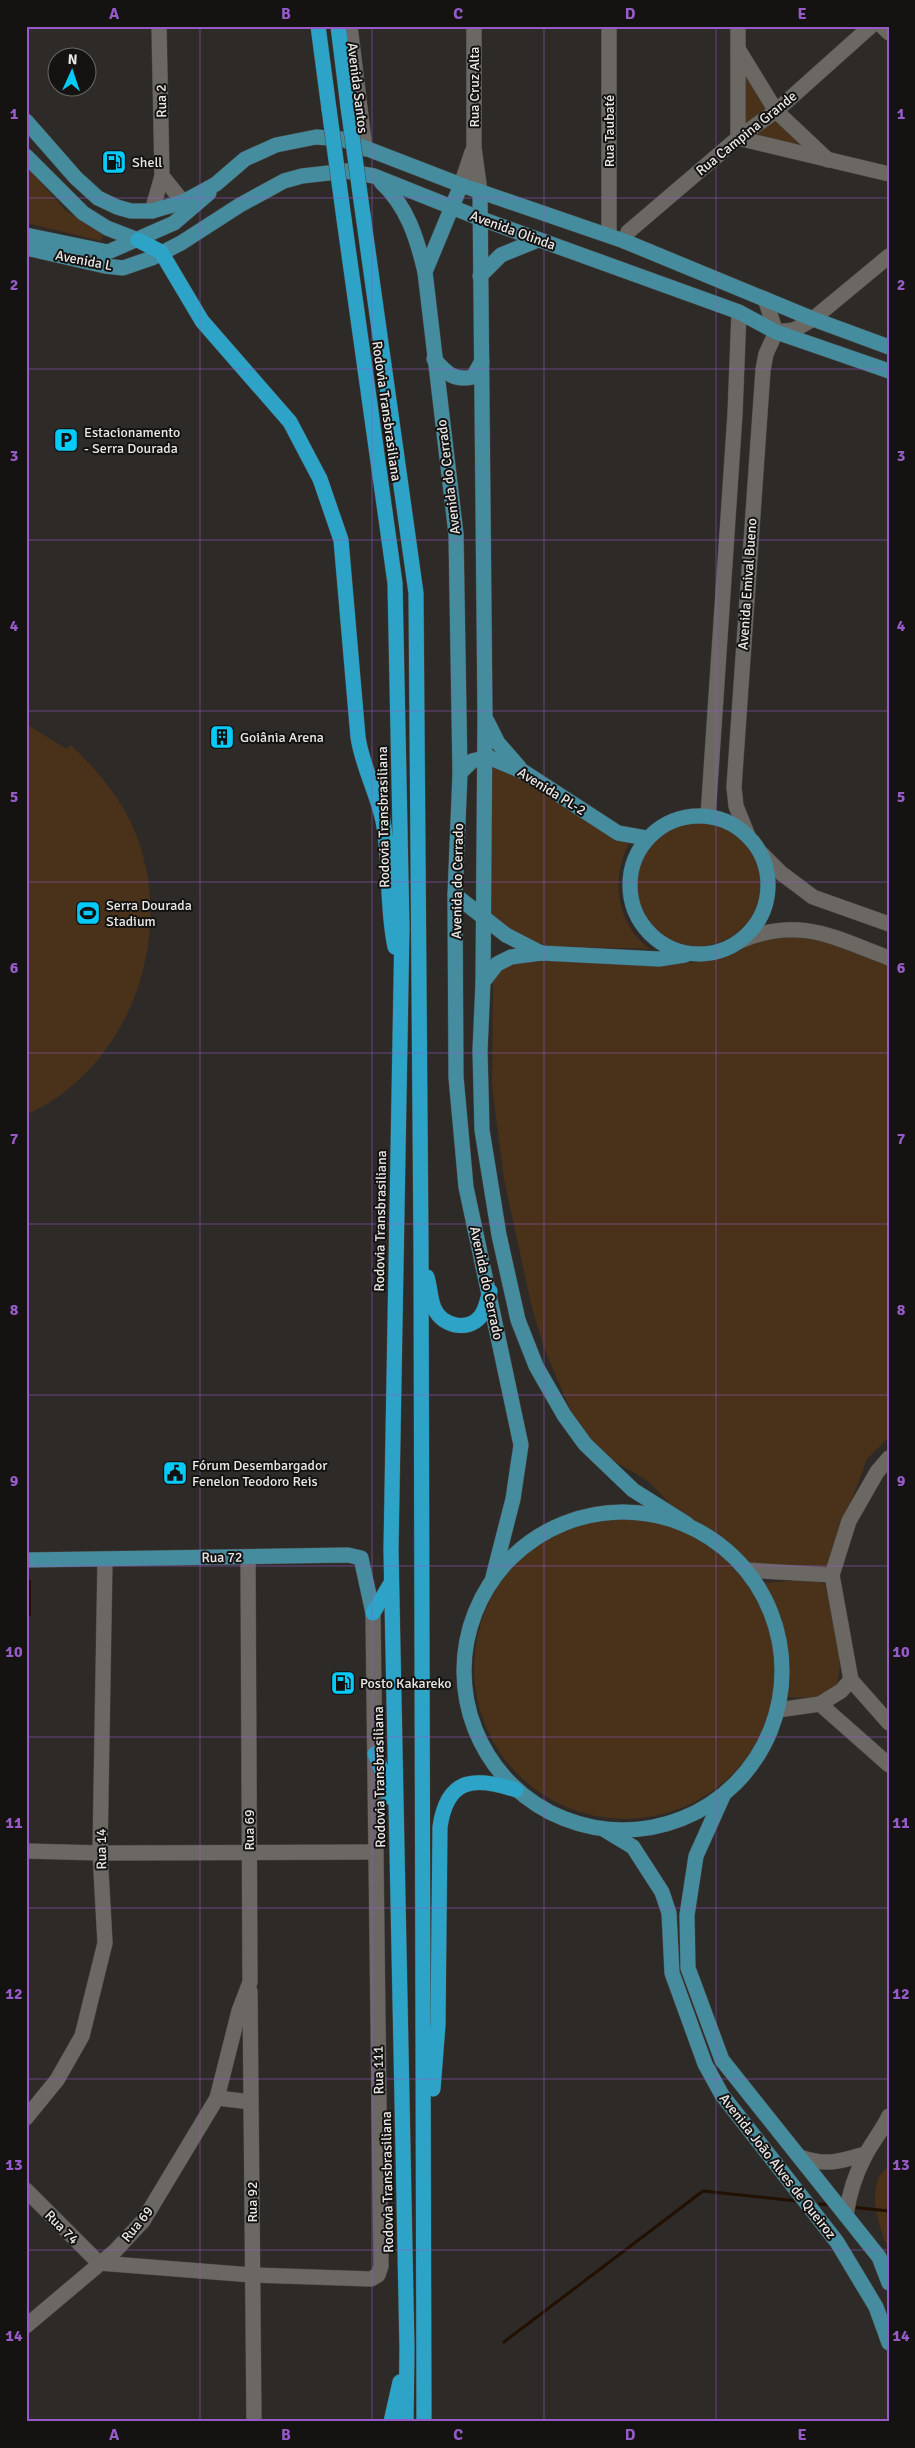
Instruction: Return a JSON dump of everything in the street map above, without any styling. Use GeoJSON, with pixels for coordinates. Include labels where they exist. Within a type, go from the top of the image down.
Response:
{"type":"FeatureCollection","features":[{"type":"Feature","properties":{"kind":"highway","name":"Rodovia Transbrasiliana"},"geometry":{"type":"LineString","coordinates":[[318,26],[395,583],[401,972],[391,1583],[407,2349],[406,2422]]}},
{"type":"Feature","properties":{"kind":"highway","name":"Rodovia Transbrasiliana"},"geometry":{"type":"LineString","coordinates":[[338,26],[416,593],[421,1246],[424,2422]]}},
{"type":"Feature","properties":{"kind":"highway"},"geometry":{"type":"LineString","coordinates":[[138,240],[162,252],[202,321],[290,422],[320,479],[341,540],[358,736],[362,758],[375,792],[383,821],[391,925],[401,972]]}},
{"type":"Feature","properties":{"kind":"highway"},"geometry":{"type":"LineString","coordinates":[[421,1246],[434,1308],[446,1322],[460,1326],[474,1322],[484,1311],[490,1291]]}},
{"type":"Feature","properties":{"kind":"highway"},"geometry":{"type":"LineString","coordinates":[[373,1613],[391,1583]]}},
{"type":"Feature","properties":{"kind":"highway"},"geometry":{"type":"LineString","coordinates":[[375,1754],[387,1783],[397,1846]]}},
{"type":"Feature","properties":{"kind":"highway"},"geometry":{"type":"LineString","coordinates":[[424,2137],[432,2098],[438,2032],[440,1827],[443,1808],[452,1794],[462,1786],[475,1782],[492,1782],[516,1790]]}},
{"type":"Feature","properties":{"kind":"highway"},"geometry":{"type":"LineString","coordinates":[[391,2422],[407,2349]]}},
{"type":"Feature","properties":{"kind":"main road","name":"Avenida Olinda"},"geometry":{"type":"LineString","coordinates":[[26,121],[76,178],[98,198],[131,211],[152,211],[183,202],[216,184],[245,159],[276,145],[316,137],[342,139],[461,185],[624,241],[813,319],[889,347]]}},
{"type":"Feature","properties":{"kind":"main road"},"geometry":{"type":"LineString","coordinates":[[26,156],[83,213],[107,228],[138,240],[174,223],[204,200],[216,184]]}},
{"type":"Feature","properties":{"kind":"main road","name":"Avenida Olinda"},"geometry":{"type":"LineString","coordinates":[[138,240],[195,234],[240,205],[293,178],[346,171],[374,176],[538,240],[739,312],[776,332],[889,371]]}},
{"type":"Feature","properties":{"kind":"main road"},"geometry":{"type":"LineString","coordinates":[[374,176],[395,195],[417,237],[426,272]]}},
{"type":"Feature","properties":{"kind":"main road","name":"Avenida do Cerrado"},"geometry":{"type":"LineString","coordinates":[[461,185],[450,207],[426,272],[434,359],[456,534],[460,772],[455,895],[456,1078],[466,1187],[490,1291],[520,1445],[513,1499],[492,1577]]}},
{"type":"Feature","properties":{"kind":"main road","name":"Avenida do Cerrado"},"geometry":{"type":"LineString","coordinates":[[480,191],[485,716],[484,918],[480,1051],[482,1130],[499,1235],[518,1320],[536,1366],[564,1415],[586,1444],[633,1490],[726,1548],[756,1581],[774,1616],[783,1654],[782,1694],[778,1710],[752,1767],[723,1796]]}},
{"type":"Feature","properties":{"kind":"main road"},"geometry":{"type":"LineString","coordinates":[[138,240],[152,211]]}},
{"type":"Feature","properties":{"kind":"main road"},"geometry":{"type":"LineString","coordinates":[[107,228],[112,237],[113,244],[108,252]]}},
{"type":"Feature","properties":{"kind":"main road","name":"Avenida L"},"geometry":{"type":"LineString","coordinates":[[26,234],[108,252],[138,240]]}},
{"type":"Feature","properties":{"kind":"main road","name":"Avenida L"},"geometry":{"type":"LineString","coordinates":[[26,248],[105,266],[123,268],[147,260],[195,234]]}},
{"type":"Feature","properties":{"kind":"main road"},"geometry":{"type":"LineString","coordinates":[[480,276],[501,255],[538,240]]}},
{"type":"Feature","properties":{"kind":"main road"},"geometry":{"type":"LineString","coordinates":[[434,359],[449,376],[462,380],[474,377],[483,361]]}},
{"type":"Feature","properties":{"kind":"main road"},"geometry":{"type":"LineString","coordinates":[[485,716],[498,743],[524,772]]}},
{"type":"Feature","properties":{"kind":"main road"},"geometry":{"type":"LineString","coordinates":[[460,772],[472,761],[484,757]]}},
{"type":"Feature","properties":{"kind":"main road","name":"Avenida PL-2"},"geometry":{"type":"LineString","coordinates":[[484,757],[524,772],[618,833],[646,838]]}},
{"type":"Feature","properties":{"kind":"main road"},"geometry":{"type":"LineString","coordinates":[[483,982],[497,964],[511,957],[541,953],[659,959],[717,952],[740,942],[757,924],[767,902],[768,877],[762,854],[748,836],[730,823],[708,816],[686,816],[664,824],[646,838],[636,854],[630,872],[629,891],[633,910],[642,926],[656,940],[673,950],[691,954]]}},
{"type":"Feature","properties":{"kind":"main road"},"geometry":{"type":"LineString","coordinates":[[455,895],[506,935],[541,953]]}},
{"type":"Feature","properties":{"kind":"main road"},"geometry":{"type":"LineString","coordinates":[[687,1524],[634,1511],[580,1516],[531,1540],[492,1577],[471,1619],[462,1664],[467,1711],[486,1754],[516,1790],[549,1813],[587,1826],[606,1830],[647,1829],[688,1817],[723,1796]]}},
{"type":"Feature","properties":{"kind":"main road","name":"Rua 72"},"geometry":{"type":"LineString","coordinates":[[26,1560],[348,1556],[360,1558],[373,1613]]}},
{"type":"Feature","properties":{"kind":"main road","name":"Avenida João Alves de Queiroz"},"geometry":{"type":"LineString","coordinates":[[723,1796],[696,1856],[687,1915],[688,1968],[722,2060],[879,2256],[889,2283]]}},
{"type":"Feature","properties":{"kind":"main road","name":"Avenida João Alves de Queiroz"},"geometry":{"type":"LineString","coordinates":[[606,1830],[633,1848],[662,1892],[669,1913],[672,1973],[705,2064],[722,2095],[837,2242],[876,2307],[889,2343]]}},
{"type":"Feature","properties":{"kind":"street","name":"Rua 2"},"geometry":{"type":"LineString","coordinates":[[152,211],[162,176],[160,26]]}},
{"type":"Feature","properties":{"kind":"street","name":"Avenida Santos"},"geometry":{"type":"LineString","coordinates":[[350,26],[365,149]]}},
{"type":"Feature","properties":{"kind":"street","name":"Rua Cruz Alta"},"geometry":{"type":"LineString","coordinates":[[474,26],[474,148],[480,191]]}},
{"type":"Feature","properties":{"kind":"street","name":"Rua Taubaté"},"geometry":{"type":"LineString","coordinates":[[608,236],[609,26]]}},
{"type":"Feature","properties":{"kind":"street"},"geometry":{"type":"LineString","coordinates":[[738,26],[738,138],[889,174]]}},
{"type":"Feature","properties":{"kind":"street","name":"Rua Campina Grande"},"geometry":{"type":"LineString","coordinates":[[624,241],[628,232],[738,138],[776,111],[870,26]]}},
{"type":"Feature","properties":{"kind":"street"},"geometry":{"type":"LineString","coordinates":[[882,26],[889,33]]}},
{"type":"Feature","properties":{"kind":"street"},"geometry":{"type":"LineString","coordinates":[[738,49],[776,111],[830,161]]}},
{"type":"Feature","properties":{"kind":"street","name":"Rua Cruz Alta"},"geometry":{"type":"LineString","coordinates":[[461,185],[474,148]]}},
{"type":"Feature","properties":{"kind":"street"},"geometry":{"type":"LineString","coordinates":[[162,176],[183,202]]}},
{"type":"Feature","properties":{"kind":"street"},"geometry":{"type":"LineString","coordinates":[[766,299],[776,332],[794,330],[813,319],[889,256]]}},
{"type":"Feature","properties":{"kind":"street","name":"Avenida Emival Bueno"},"geometry":{"type":"LineString","coordinates":[[708,816],[735,414],[739,312]]}},
{"type":"Feature","properties":{"kind":"street","name":"Avenida Emival Bueno"},"geometry":{"type":"LineString","coordinates":[[748,836],[736,806],[734,786],[757,435],[766,354],[776,332]]}},
{"type":"Feature","properties":{"kind":"street"},"geometry":{"type":"LineString","coordinates":[[735,414],[742,413],[750,417],[757,435]]}},
{"type":"Feature","properties":{"kind":"street"},"geometry":{"type":"LineString","coordinates":[[718,676],[725,688],[727,707],[739,715]]}},
{"type":"Feature","properties":{"kind":"street"},"geometry":{"type":"LineString","coordinates":[[762,854],[781,873],[813,897],[889,924]]}},
{"type":"Feature","properties":{"kind":"street"},"geometry":{"type":"LineString","coordinates":[[740,942],[761,932],[788,928],[822,933],[889,958]]}},
{"type":"Feature","properties":{"kind":"street"},"geometry":{"type":"LineString","coordinates":[[889,1458],[877,1472],[849,1521],[832,1575],[851,1680],[889,1723]]}},
{"type":"Feature","properties":{"kind":"street","name":"Rua 69"},"geometry":{"type":"LineString","coordinates":[[26,2326],[115,2251],[143,2221],[218,2098],[239,2011],[250,1982],[248,1557]]}},
{"type":"Feature","properties":{"kind":"street","name":"Rua 14"},"geometry":{"type":"LineString","coordinates":[[26,2118],[57,2080],[82,2036],[105,1943],[100,1853],[105,1559]]}},
{"type":"Feature","properties":{"kind":"street"},"geometry":{"type":"LineString","coordinates":[[746,1570],[832,1575]]}},
{"type":"Feature","properties":{"kind":"street","name":"Rua 111"},"geometry":{"type":"LineString","coordinates":[[99,2263],[252,2276],[371,2279],[378,2275],[381,2266],[373,1613]]}},
{"type":"Feature","properties":{"kind":"street"},"geometry":{"type":"LineString","coordinates":[[778,1710],[820,1704],[841,1691],[851,1680]]}},
{"type":"Feature","properties":{"kind":"street"},"geometry":{"type":"LineString","coordinates":[[820,1704],[889,1765]]}},
{"type":"Feature","properties":{"kind":"street"},"geometry":{"type":"LineString","coordinates":[[26,1851],[100,1853],[375,1852]]}},
{"type":"Feature","properties":{"kind":"street","name":"Rua 92"},"geometry":{"type":"LineString","coordinates":[[250,1982],[254,2422]]}},
{"type":"Feature","properties":{"kind":"street"},"geometry":{"type":"LineString","coordinates":[[218,2098],[251,2102]]}},
{"type":"Feature","properties":{"kind":"street"},"geometry":{"type":"LineString","coordinates":[[846,2215],[849,2195],[865,2154],[882,2132],[889,2116]]}},
{"type":"Feature","properties":{"kind":"street"},"geometry":{"type":"LineString","coordinates":[[800,2157],[818,2163],[833,2164],[865,2154]]}},
{"type":"Feature","properties":{"kind":"street","name":"Rua 74"},"geometry":{"type":"LineString","coordinates":[[26,2190],[99,2263]]}},
{"type":"Feature","properties":{"kind":"shaded area"},"geometry":{"type":"Polygon","coordinates":[[[742,64],[770,110],[741,128],[742,64]]]}},
{"type":"Feature","properties":{"kind":"shaded area"},"geometry":{"type":"Polygon","coordinates":[[[775,114],[820,156],[745,137],[775,114]]]}},
{"type":"Feature","properties":{"kind":"shaded area"},"geometry":{"type":"Polygon","coordinates":[[[26,166],[65,210],[103,235],[101,241],[26,223],[26,166]]]}},
{"type":"Feature","properties":{"kind":"shaded area","name":"Serra Dourada Stadium"},"geometry":{"type":"Polygon","coordinates":[[[26,724],[67,749],[71,745],[98,773],[113,793],[133,827],[146,867],[150,909],[147,951],[136,992],[118,1031],[93,1065],[63,1093],[26,1115],[26,724]]]}},
{"type":"Feature","properties":{"kind":"shaded area"},"geometry":{"type":"Polygon","coordinates":[[[504,767],[612,837],[629,844],[620,872],[620,901],[630,927],[650,949],[549,946],[516,935],[489,915],[489,773],[494,768],[504,767]]]}},
{"type":"Feature","properties":{"kind":"shaded area"},"geometry":{"type":"Polygon","coordinates":[[[698,820],[722,824],[743,838],[757,859],[761,883],[757,907],[743,928],[722,942],[698,946],[674,942],[653,928],[639,907],[635,883],[639,859],[653,838],[674,824],[698,820]]]}},
{"type":"Feature","properties":{"kind":"shaded area"},"geometry":{"type":"Polygon","coordinates":[[[797,932],[889,964],[889,1437],[867,1459],[827,1567],[773,1567],[751,1563],[727,1540],[672,1506],[648,1481],[585,1444],[544,1348],[531,1304],[504,1179],[492,1086],[493,982],[500,966],[518,959],[692,963],[736,950],[763,938],[797,932]]]}},
{"type":"Feature","properties":{"kind":"shaded area"},"geometry":{"type":"Polygon","coordinates":[[[625,1517],[654,1520],[683,1529],[709,1542],[732,1561],[751,1584],[764,1610],[773,1639],[776,1668],[773,1697],[764,1726],[751,1752],[732,1775],[709,1794],[683,1807],[654,1816],[625,1819],[596,1816],[567,1807],[541,1794],[518,1775],[499,1752],[486,1726],[477,1697],[474,1668],[477,1639],[486,1610],[499,1584],[518,1561],[541,1542],[567,1529],[596,1520],[625,1517]]]}},
{"type":"Feature","properties":{"kind":"shaded area"},"geometry":{"type":"Polygon","coordinates":[[[815,1579],[825,1585],[831,1608],[839,1653],[840,1668],[838,1680],[834,1688],[824,1695],[798,1698],[786,1697],[787,1665],[784,1638],[777,1612],[764,1583],[815,1579]]]}},
{"type":"Feature","properties":{"kind":"shaded area"},"geometry":{"type":"Polygon","coordinates":[[[26,1580],[31,1580],[31,1616],[26,1616],[26,1580]]]}},
{"type":"Feature","properties":{"kind":"shaded area"},"geometry":{"type":"Polygon","coordinates":[[[889,2165],[889,2250],[879,2224],[875,2195],[879,2177],[889,2165]]]}},
{"type":"Feature","properties":{"kind":"waterway"},"geometry":{"type":"LineString","coordinates":[[504,2342],[703,2191],[797,2201]]}},
{"type":"Feature","properties":{"kind":"waterway"},"geometry":{"type":"LineString","coordinates":[[820,2204],[831,2205]]}},
{"type":"Feature","properties":{"kind":"waterway"},"geometry":{"type":"LineString","coordinates":[[851,2207],[889,2211]]}},
{"type":"Feature","properties":{"kind":"place","name":"Shell"},"geometry":{"type":"Point","coordinates":[114,162]}},
{"type":"Feature","properties":{"kind":"place","name":"Estacionamento - Serra Dourada"},"geometry":{"type":"Point","coordinates":[66,440]}},
{"type":"Feature","properties":{"kind":"place","name":"Goiânia Arena"},"geometry":{"type":"Point","coordinates":[222,737]}},
{"type":"Feature","properties":{"kind":"place","name":"Serra Dourada Stadium"},"geometry":{"type":"Point","coordinates":[88,913]}},
{"type":"Feature","properties":{"kind":"place","name":"Fórum Desembargador Fenelon Teodoro Reis"},"geometry":{"type":"Point","coordinates":[175,1473]}},
{"type":"Feature","properties":{"kind":"place","name":"Posto Kakareko"},"geometry":{"type":"Point","coordinates":[343,1683]}}]}
